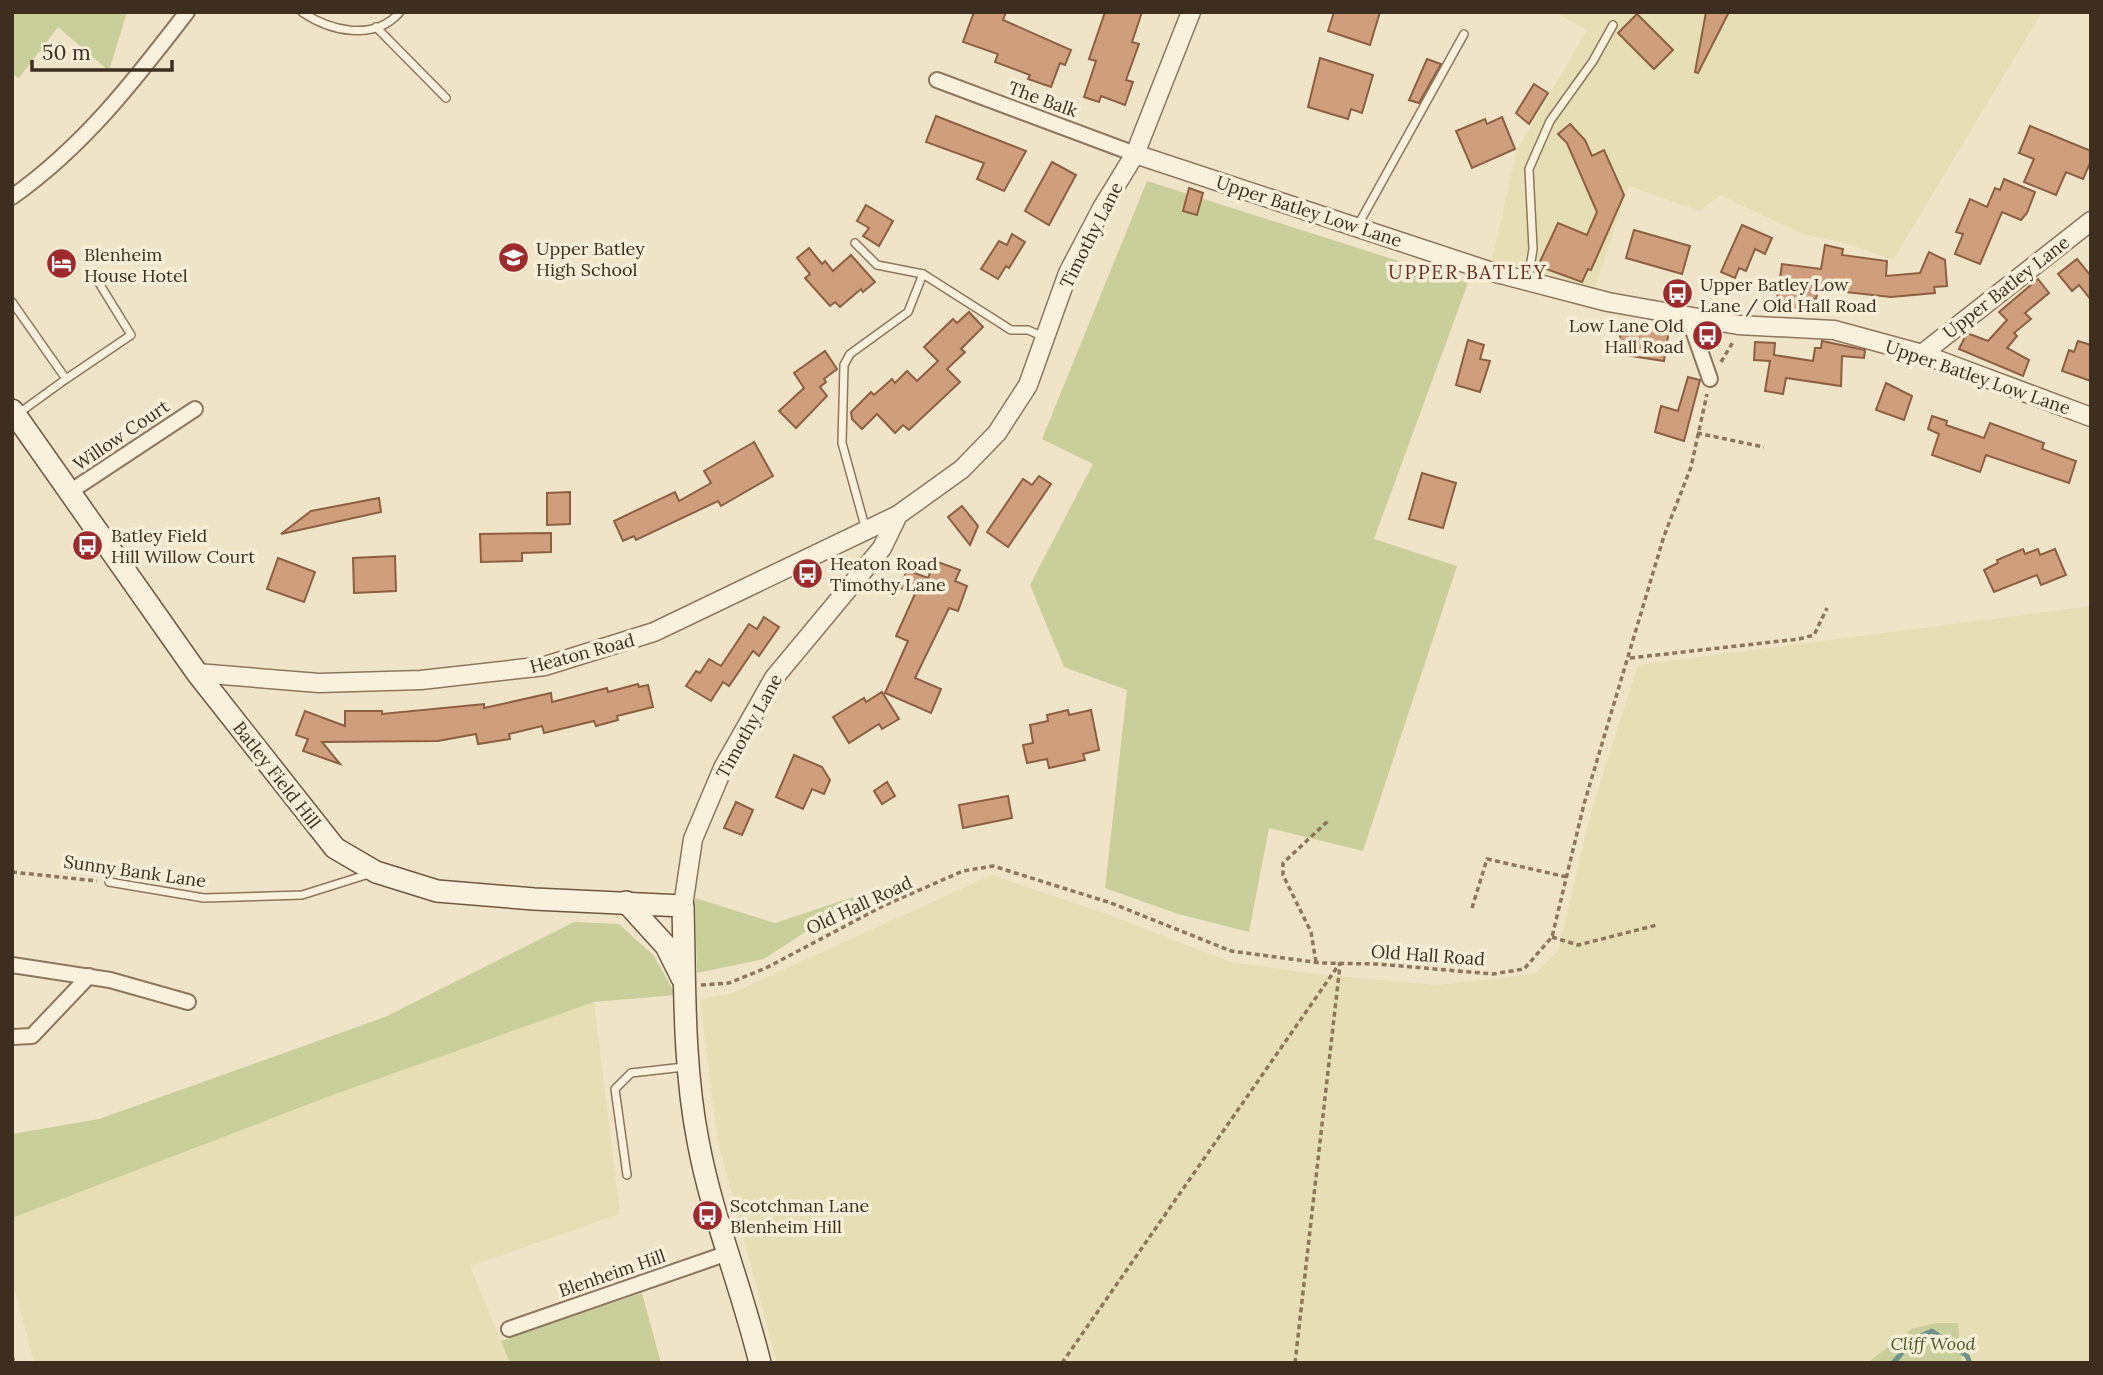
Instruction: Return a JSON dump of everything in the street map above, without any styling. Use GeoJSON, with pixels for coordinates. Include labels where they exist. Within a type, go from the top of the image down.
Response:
{"type":"FeatureCollection","features":[{"type":"Feature","properties":{"kind":"main road","name":"Batley Field Hill"},"geometry":{"type":"LineString","coordinates":[[14,413],[197,673],[335,848],[376,872],[437,891],[683,906]]}},
{"type":"Feature","properties":{"kind":"main road"},"geometry":{"type":"LineString","coordinates":[[626,902],[666,946],[685,987]]}},
{"type":"Feature","properties":{"kind":"main road","name":"Timothy Lane"},"geometry":{"type":"LineString","coordinates":[[683,906],[688,1066],[698,1140],[760,1363]]}},
{"type":"Feature","properties":{"kind":"street"},"geometry":{"type":"LineString","coordinates":[[12,197],[54,167],[128,89],[187,12]]}},
{"type":"Feature","properties":{"kind":"street","name":"Timothy Lane"},"geometry":{"type":"LineString","coordinates":[[683,906],[693,839],[723,768],[774,678],[882,548],[898,514],[962,469],[997,433],[1028,386],[1068,273],[1102,208],[1135,154],[1191,12]]}},
{"type":"Feature","properties":{"kind":"street","name":"The Balk"},"geometry":{"type":"LineString","coordinates":[[937,80],[1135,154]]}},
{"type":"Feature","properties":{"kind":"street","name":"Upper Batley Low Lane"},"geometry":{"type":"LineString","coordinates":[[1135,154],[1528,281],[1608,302],[1738,325],[1834,330],[1922,354],[2091,417]]}},
{"type":"Feature","properties":{"kind":"street","name":"Upper Batley Lane"},"geometry":{"type":"LineString","coordinates":[[1922,354],[2091,221]]}},
{"type":"Feature","properties":{"kind":"street"},"geometry":{"type":"LineString","coordinates":[[1688,316],[1710,379]]}},
{"type":"Feature","properties":{"kind":"street","name":"Willow Court"},"geometry":{"type":"LineString","coordinates":[[68,493],[195,409]]}},
{"type":"Feature","properties":{"kind":"street","name":"Heaton Road"},"geometry":{"type":"LineString","coordinates":[[197,673],[319,683],[421,680],[545,666],[654,632],[898,514]]}},
{"type":"Feature","properties":{"kind":"street"},"geometry":{"type":"LineString","coordinates":[[12,965],[89,976],[188,1002]]}},
{"type":"Feature","properties":{"kind":"street"},"geometry":{"type":"LineString","coordinates":[[12,1037],[32,1036],[89,976]]}},
{"type":"Feature","properties":{"kind":"street","name":"Blenheim Hill"},"geometry":{"type":"LineString","coordinates":[[509,1329],[728,1253]]}},
{"type":"Feature","properties":{"kind":"lane"},"geometry":{"type":"LineString","coordinates":[[302,12],[320,24],[344,31],[376,27],[400,12]]}},
{"type":"Feature","properties":{"kind":"lane"},"geometry":{"type":"LineString","coordinates":[[1528,281],[1532,249],[1529,169],[1550,121],[1593,61],[1613,25]]}},
{"type":"Feature","properties":{"kind":"lane"},"geometry":{"type":"LineString","coordinates":[[376,27],[446,98]]}},
{"type":"Feature","properties":{"kind":"lane"},"geometry":{"type":"LineString","coordinates":[[1358,225],[1464,34]]}},
{"type":"Feature","properties":{"kind":"lane"},"geometry":{"type":"LineString","coordinates":[[855,243],[877,265],[923,274],[1011,330],[1028,330],[1045,338]]}},
{"type":"Feature","properties":{"kind":"lane"},"geometry":{"type":"LineString","coordinates":[[866,530],[842,443],[844,365],[850,355],[908,312],[923,274]]}},
{"type":"Feature","properties":{"kind":"lane"},"geometry":{"type":"LineString","coordinates":[[14,413],[131,335],[99,283]]}},
{"type":"Feature","properties":{"kind":"lane"},"geometry":{"type":"LineString","coordinates":[[12,302],[66,379]]}},
{"type":"Feature","properties":{"kind":"lane","name":"Sunny Bank Lane"},"geometry":{"type":"LineString","coordinates":[[109,882],[204,898],[302,895],[376,872]]}},
{"type":"Feature","properties":{"kind":"lane"},"geometry":{"type":"LineString","coordinates":[[626,1175],[614,1100],[618,1083],[631,1073],[688,1066]]}},
{"type":"Feature","properties":{"kind":"path","name":"Old Hall Road"},"geometry":{"type":"LineString","coordinates":[[685,987],[729,982],[766,968],[834,930],[963,871],[993,866],[1111,903],[1231,951],[1316,962],[1493,974],[1524,969],[1552,937],[1584,804],[1630,658],[1664,536],[1691,467],[1710,379],[1733,343],[1738,325]]}},
{"type":"Feature","properties":{"kind":"path"},"geometry":{"type":"LineString","coordinates":[[1698,433],[1764,447]]}},
{"type":"Feature","properties":{"kind":"path"},"geometry":{"type":"LineString","coordinates":[[1630,658],[1799,639],[1814,635],[1827,608]]}},
{"type":"Feature","properties":{"kind":"path"},"geometry":{"type":"LineString","coordinates":[[1316,962],[1311,932],[1283,875],[1283,863],[1328,821]]}},
{"type":"Feature","properties":{"kind":"path"},"geometry":{"type":"LineString","coordinates":[[1472,908],[1487,859],[1567,877]]}},
{"type":"Feature","properties":{"kind":"path","name":"Sunny Bank Lane"},"geometry":{"type":"LineString","coordinates":[[12,872],[109,882]]}},
{"type":"Feature","properties":{"kind":"path"},"geometry":{"type":"LineString","coordinates":[[1552,937],[1578,945],[1657,925]]}},
{"type":"Feature","properties":{"kind":"path"},"geometry":{"type":"LineString","coordinates":[[1062,1363],[1340,963]]}},
{"type":"Feature","properties":{"kind":"path"},"geometry":{"type":"LineString","coordinates":[[1294,1363],[1340,963]]}},
{"type":"Feature","properties":{"kind":"path"},"geometry":{"type":"LineString","coordinates":[[12,1356],[14,1363]]}},
{"type":"Feature","properties":{"kind":"shaded area"},"geometry":{"type":"Polygon","coordinates":[[[1555,12],[2042,12],[1893,260],[1849,244],[1801,233],[1720,195],[1700,211],[1629,186],[1595,288],[1492,260],[1517,150],[1587,30],[1555,12]]]}},
{"type":"Feature","properties":{"kind":"shaded area"},"geometry":{"type":"Polygon","coordinates":[[[2091,606],[2091,1363],[1962,1363],[1958,1324],[1911,1329],[1867,1363],[777,1363],[718,1142],[700,999],[730,994],[992,875],[1107,914],[1230,962],[1324,975],[1437,985],[1535,974],[1558,951],[1591,812],[1638,665],[2091,606]]]}},
{"type":"Feature","properties":{"kind":"shaded area"},"geometry":{"type":"Polygon","coordinates":[[[594,1002],[620,1214],[470,1266],[510,1363],[34,1363],[12,1278],[12,1218],[330,1096],[594,1002]]]}},
{"type":"Feature","properties":{"kind":"green space"},"geometry":{"type":"Polygon","coordinates":[[[12,12],[127,12],[109,71],[58,27],[19,78],[12,74],[12,12]]]}},
{"type":"Feature","properties":{"kind":"green space"},"geometry":{"type":"Polygon","coordinates":[[[1147,181],[1468,283],[1374,539],[1457,566],[1363,851],[1269,828],[1249,932],[1178,914],[1105,888],[1127,690],[1064,667],[1030,585],[1093,464],[1042,439],[1147,181]]]}},
{"type":"Feature","properties":{"kind":"green space"},"geometry":{"type":"Polygon","coordinates":[[[865,893],[764,959],[697,973],[695,898],[775,923],[865,893]]]}},
{"type":"Feature","properties":{"kind":"green space"},"geometry":{"type":"Polygon","coordinates":[[[574,922],[619,924],[654,956],[676,995],[594,1002],[330,1096],[12,1218],[12,1134],[99,1119],[385,1017],[574,922]]]}},
{"type":"Feature","properties":{"kind":"green space"},"geometry":{"type":"Polygon","coordinates":[[[642,1293],[661,1363],[510,1363],[501,1341],[642,1293]]]}},
{"type":"Feature","properties":{"kind":"green space","name":"Cliff Wood"},"geometry":{"type":"Polygon","coordinates":[[[1936,1323],[1958,1323],[1962,1363],[1867,1363],[1911,1329],[1936,1323]]]}},
{"type":"Feature","properties":{"kind":"building"},"geometry":{"type":"Polygon","coordinates":[[[974,12],[1006,12],[1003,20],[1071,50],[1065,65],[1060,63],[1051,87],[1028,79],[1030,75],[995,62],[998,54],[963,42],[974,12]]]}},
{"type":"Feature","properties":{"kind":"building"},"geometry":{"type":"Polygon","coordinates":[[[1105,12],[1142,12],[1132,42],[1139,44],[1126,80],[1133,82],[1125,105],[1101,96],[1099,102],[1084,97],[1096,61],[1089,59],[1105,12]]]}},
{"type":"Feature","properties":{"kind":"building"},"geometry":{"type":"Polygon","coordinates":[[[1334,12],[1380,12],[1370,45],[1328,31],[1334,12]]]}},
{"type":"Feature","properties":{"kind":"building"},"geometry":{"type":"Polygon","coordinates":[[[1706,12],[1729,12],[1698,73],[1695,72],[1706,12]]]}},
{"type":"Feature","properties":{"kind":"building"},"geometry":{"type":"Polygon","coordinates":[[[1637,14],[1673,50],[1654,69],[1618,33],[1637,14]]]}},
{"type":"Feature","properties":{"kind":"building"},"geometry":{"type":"Polygon","coordinates":[[[1320,58],[1373,75],[1362,113],[1351,109],[1348,119],[1308,107],[1320,58]]]}},
{"type":"Feature","properties":{"kind":"building"},"geometry":{"type":"Polygon","coordinates":[[[1427,59],[1441,64],[1419,103],[1409,100],[1427,59]]]}},
{"type":"Feature","properties":{"kind":"building"},"geometry":{"type":"Polygon","coordinates":[[[1534,84],[1548,93],[1529,124],[1516,113],[1534,84]]]}},
{"type":"Feature","properties":{"kind":"building"},"geometry":{"type":"Polygon","coordinates":[[[936,116],[1026,151],[1004,191],[977,179],[984,163],[926,142],[936,116]]]}},
{"type":"Feature","properties":{"kind":"building"},"geometry":{"type":"Polygon","coordinates":[[[1502,117],[1515,149],[1472,168],[1456,131],[1485,119],[1487,124],[1502,117]]]}},
{"type":"Feature","properties":{"kind":"building"},"geometry":{"type":"Polygon","coordinates":[[[1570,124],[1585,140],[1592,156],[1604,150],[1624,195],[1591,270],[1588,269],[1582,282],[1538,266],[1558,223],[1587,235],[1597,212],[1567,143],[1558,134],[1570,124]]]}},
{"type":"Feature","properties":{"kind":"building"},"geometry":{"type":"Polygon","coordinates":[[[2030,126],[2091,151],[2091,161],[2083,179],[2066,172],[2056,195],[2024,182],[2034,159],[2019,153],[2030,126]]]}},
{"type":"Feature","properties":{"kind":"building"},"geometry":{"type":"Polygon","coordinates":[[[1052,162],[1076,175],[1049,225],[1025,211],[1052,162]]]}},
{"type":"Feature","properties":{"kind":"building"},"geometry":{"type":"Polygon","coordinates":[[[2004,179],[2035,192],[2027,213],[2021,220],[2002,212],[1980,264],[1955,254],[1963,234],[1956,232],[1970,199],[1987,207],[1995,188],[2000,190],[2004,179]]]}},
{"type":"Feature","properties":{"kind":"building"},"geometry":{"type":"Polygon","coordinates":[[[1189,188],[1203,193],[1197,215],[1183,211],[1189,188]]]}},
{"type":"Feature","properties":{"kind":"building"},"geometry":{"type":"Polygon","coordinates":[[[866,205],[893,221],[879,246],[863,236],[869,228],[857,221],[866,205]]]}},
{"type":"Feature","properties":{"kind":"building"},"geometry":{"type":"Polygon","coordinates":[[[1742,225],[1772,238],[1765,254],[1755,249],[1746,271],[1739,268],[1735,278],[1721,272],[1742,225]]]}},
{"type":"Feature","properties":{"kind":"building"},"geometry":{"type":"Polygon","coordinates":[[[1634,230],[1690,246],[1682,274],[1626,258],[1634,230]]]}},
{"type":"Feature","properties":{"kind":"building"},"geometry":{"type":"Polygon","coordinates":[[[1012,234],[1025,242],[1009,268],[1006,266],[998,279],[981,269],[999,241],[1007,245],[1012,234]]]}},
{"type":"Feature","properties":{"kind":"building"},"geometry":{"type":"Polygon","coordinates":[[[1825,245],[1843,249],[1842,255],[1887,261],[1886,276],[1920,273],[1929,252],[1945,260],[1947,286],[1934,287],[1935,293],[1891,297],[1818,289],[1816,299],[1804,297],[1803,312],[1779,309],[1780,299],[1777,299],[1782,264],[1821,269],[1825,245]]]}},
{"type":"Feature","properties":{"kind":"building"},"geometry":{"type":"Polygon","coordinates":[[[809,248],[822,264],[825,261],[833,271],[851,255],[875,282],[863,292],[861,289],[840,307],[835,302],[830,306],[805,278],[810,274],[797,258],[809,248]]]}},
{"type":"Feature","properties":{"kind":"building"},"geometry":{"type":"Polygon","coordinates":[[[2077,259],[2091,276],[2091,300],[2079,285],[2072,291],[2058,274],[2077,259]]]}},
{"type":"Feature","properties":{"kind":"building"},"geometry":{"type":"Polygon","coordinates":[[[2038,279],[2049,293],[2025,313],[2031,319],[2014,333],[2017,336],[2007,348],[2029,360],[2023,376],[1959,349],[1967,333],[1988,341],[2007,320],[1999,312],[2038,279]]]}},
{"type":"Feature","properties":{"kind":"building"},"geometry":{"type":"Polygon","coordinates":[[[969,312],[983,327],[961,349],[965,352],[947,369],[960,382],[909,430],[903,425],[895,433],[877,414],[862,429],[852,419],[851,412],[871,392],[874,395],[892,379],[895,383],[907,371],[917,381],[938,361],[924,347],[953,319],[957,323],[969,312]]]}},
{"type":"Feature","properties":{"kind":"building"},"geometry":{"type":"Polygon","coordinates":[[[1622,323],[1669,330],[1664,361],[1618,354],[1622,323]]]}},
{"type":"Feature","properties":{"kind":"building"},"geometry":{"type":"Polygon","coordinates":[[[1468,340],[1484,345],[1480,359],[1490,361],[1480,392],[1456,385],[1468,340]]]}},
{"type":"Feature","properties":{"kind":"building"},"geometry":{"type":"Polygon","coordinates":[[[1822,341],[1865,350],[1864,358],[1842,356],[1841,386],[1786,378],[1783,394],[1765,391],[1770,361],[1754,360],[1755,342],[1775,343],[1774,355],[1813,361],[1815,348],[1821,348],[1822,341]]]}},
{"type":"Feature","properties":{"kind":"building"},"geometry":{"type":"Polygon","coordinates":[[[2078,341],[2091,345],[2091,381],[2062,371],[2069,350],[2074,352],[2078,341]]]}},
{"type":"Feature","properties":{"kind":"building"},"geometry":{"type":"Polygon","coordinates":[[[825,351],[837,369],[824,379],[826,382],[820,387],[827,396],[796,428],[779,411],[804,388],[794,373],[825,351]]]}},
{"type":"Feature","properties":{"kind":"building"},"geometry":{"type":"Polygon","coordinates":[[[1688,377],[1700,380],[1684,441],[1655,432],[1661,406],[1678,411],[1688,377]]]}},
{"type":"Feature","properties":{"kind":"building"},"geometry":{"type":"Polygon","coordinates":[[[1886,383],[1912,396],[1904,420],[1876,410],[1886,383]]]}},
{"type":"Feature","properties":{"kind":"building"},"geometry":{"type":"Polygon","coordinates":[[[1932,416],[1947,421],[1946,425],[1984,438],[1990,423],[2044,443],[2042,449],[2076,461],[2069,483],[1986,455],[1980,472],[1932,455],[1939,434],[1928,429],[1932,416]]]}},
{"type":"Feature","properties":{"kind":"building"},"geometry":{"type":"Polygon","coordinates":[[[754,442],[773,476],[721,506],[718,501],[636,540],[634,536],[623,541],[614,521],[675,492],[679,501],[711,483],[704,471],[754,442]]]}},
{"type":"Feature","properties":{"kind":"building"},"geometry":{"type":"Polygon","coordinates":[[[1422,473],[1456,483],[1443,528],[1409,519],[1422,473]]]}},
{"type":"Feature","properties":{"kind":"building"},"geometry":{"type":"Polygon","coordinates":[[[1039,476],[1051,484],[1008,547],[987,532],[1023,479],[1032,485],[1039,476]]]}},
{"type":"Feature","properties":{"kind":"building"},"geometry":{"type":"Polygon","coordinates":[[[570,492],[570,524],[547,525],[547,493],[570,492]]]}},
{"type":"Feature","properties":{"kind":"building"},"geometry":{"type":"Polygon","coordinates":[[[379,498],[381,512],[281,534],[311,511],[379,498]]]}},
{"type":"Feature","properties":{"kind":"building"},"geometry":{"type":"Polygon","coordinates":[[[962,506],[978,526],[970,545],[948,517],[962,506]]]}},
{"type":"Feature","properties":{"kind":"building"},"geometry":{"type":"Polygon","coordinates":[[[551,533],[551,552],[522,553],[522,561],[481,562],[480,534],[551,533]]]}},
{"type":"Feature","properties":{"kind":"building"},"geometry":{"type":"Polygon","coordinates":[[[2023,549],[2025,554],[2038,549],[2040,555],[2055,549],[2066,575],[2041,585],[2037,575],[1994,592],[1984,570],[1998,563],[1997,560],[2023,549]]]}},
{"type":"Feature","properties":{"kind":"building"},"geometry":{"type":"Polygon","coordinates":[[[395,556],[396,591],[354,593],[353,558],[395,556]]]}},
{"type":"Feature","properties":{"kind":"building"},"geometry":{"type":"Polygon","coordinates":[[[278,558],[315,572],[304,602],[267,589],[278,558]]]}},
{"type":"Feature","properties":{"kind":"building"},"geometry":{"type":"Polygon","coordinates":[[[935,561],[960,570],[955,581],[967,586],[958,611],[949,608],[915,678],[941,689],[931,713],[885,693],[908,641],[896,636],[915,594],[900,588],[907,570],[928,578],[935,561]]]}},
{"type":"Feature","properties":{"kind":"building"},"geometry":{"type":"Polygon","coordinates":[[[764,617],[779,627],[759,656],[753,651],[729,686],[723,682],[711,701],[686,686],[696,671],[700,673],[709,659],[721,666],[749,624],[757,629],[764,617]]]}},
{"type":"Feature","properties":{"kind":"building"},"geometry":{"type":"Polygon","coordinates":[[[638,684],[639,687],[648,685],[653,707],[617,716],[618,720],[596,726],[594,721],[544,733],[542,726],[509,734],[510,739],[478,744],[476,734],[438,741],[322,742],[340,764],[303,751],[308,739],[296,735],[305,711],[345,726],[345,711],[382,711],[382,714],[484,704],[484,708],[551,693],[552,702],[607,688],[608,692],[638,684]]]}},
{"type":"Feature","properties":{"kind":"building"},"geometry":{"type":"Polygon","coordinates":[[[882,692],[899,719],[882,729],[879,724],[849,743],[833,717],[864,698],[866,702],[882,692]]]}},
{"type":"Feature","properties":{"kind":"building"},"geometry":{"type":"Polygon","coordinates":[[[1068,710],[1069,715],[1091,710],[1099,750],[1083,754],[1085,760],[1049,768],[1047,759],[1027,763],[1023,745],[1033,743],[1030,725],[1048,721],[1047,715],[1068,710]]]}},
{"type":"Feature","properties":{"kind":"building"},"geometry":{"type":"Polygon","coordinates":[[[794,755],[822,767],[830,780],[824,794],[812,789],[803,809],[776,797],[794,755]]]}},
{"type":"Feature","properties":{"kind":"building"},"geometry":{"type":"Polygon","coordinates":[[[887,782],[895,796],[882,804],[874,791],[887,782]]]}},
{"type":"Feature","properties":{"kind":"building"},"geometry":{"type":"Polygon","coordinates":[[[1008,796],[1012,818],[963,828],[959,805],[1008,796]]]}},
{"type":"Feature","properties":{"kind":"building"},"geometry":{"type":"Polygon","coordinates":[[[736,802],[753,810],[742,835],[724,828],[736,802]]]}},
{"type":"Feature","properties":{"kind":"waterway"},"geometry":{"type":"LineString","coordinates":[[1893,1363],[1914,1339],[1932,1331],[1967,1356],[1970,1363]]}},
{"type":"Feature","properties":{"kind":"place","name":"Upper Batley High School"},"geometry":{"type":"Point","coordinates":[513,258]}},
{"type":"Feature","properties":{"kind":"place","name":"Blenheim House Hotel"},"geometry":{"type":"Point","coordinates":[61,264]}},
{"type":"Feature","properties":{"kind":"place","name":"Upper Batley Low Lane / Old Hall Road"},"geometry":{"type":"Point","coordinates":[1677,294]}},
{"type":"Feature","properties":{"kind":"place","name":"Low Lane Old Hall Road"},"geometry":{"type":"Point","coordinates":[1707,335]}},
{"type":"Feature","properties":{"kind":"place","name":"Batley Field Hill Willow Court"},"geometry":{"type":"Point","coordinates":[88,545]}},
{"type":"Feature","properties":{"kind":"place","name":"Heaton Road Timothy Lane"},"geometry":{"type":"Point","coordinates":[807,573]}},
{"type":"Feature","properties":{"kind":"place","name":"Scotchman Lane Blenheim Hill"},"geometry":{"type":"Point","coordinates":[707,1215]}},
{"type":"Feature","properties":{"kind":"district","name":"UPPER BATLEY"},"geometry":{"type":"Point","coordinates":[1468,272]}}]}
